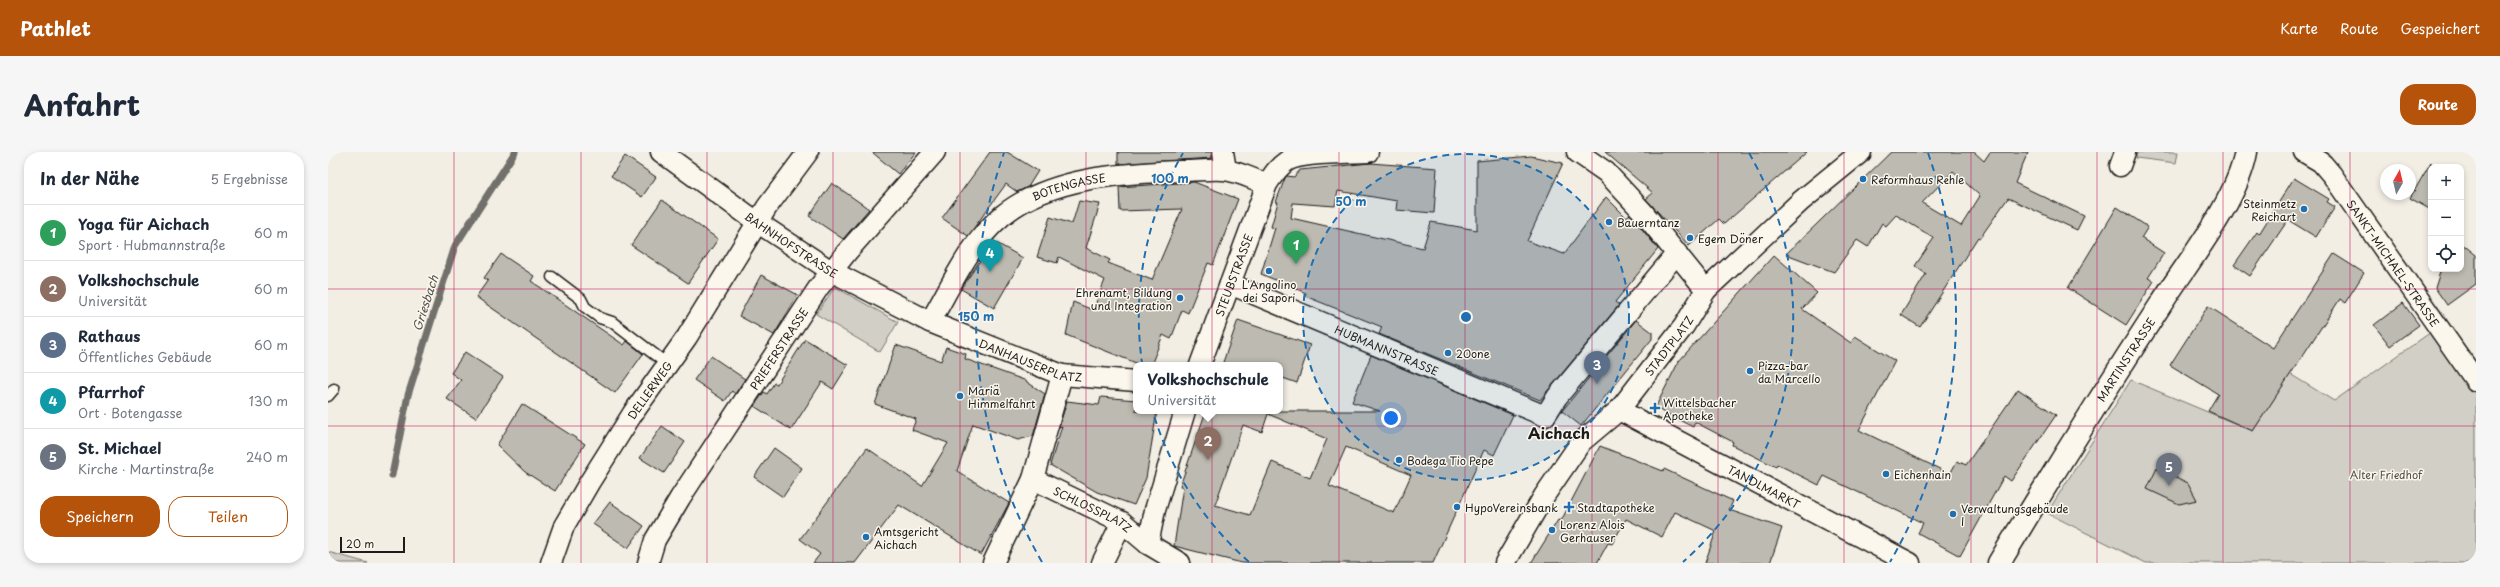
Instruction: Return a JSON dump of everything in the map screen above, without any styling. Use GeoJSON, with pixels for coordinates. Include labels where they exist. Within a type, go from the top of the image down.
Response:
{"type":"FeatureCollection","features":[{"type":"Feature","properties":{"kind":"main road","name":"MARTINSTRASSE"},"geometry":{"type":"LineString","coordinates":[[1999,563],[2076,436],[2220,212],[2243,166],[2246,152]]}},
{"type":"Feature","properties":{"kind":"street","name":"BAHNHOFSTRASSE"},"geometry":{"type":"LineString","coordinates":[[661,152],[757,222],[831,271],[930,322]]}},
{"type":"Feature","properties":{"kind":"street","name":"DELLERWEG"},"geometry":{"type":"LineString","coordinates":[[551,563],[564,526],[589,483],[757,222],[808,152]]}},
{"type":"Feature","properties":{"kind":"street","name":"PRIEFERSTRASSE"},"geometry":{"type":"LineString","coordinates":[[648,563],[655,540],[680,498],[831,271],[935,152]]}},
{"type":"Feature","properties":{"kind":"street"},"geometry":{"type":"LineString","coordinates":[[1299,154],[1368,152]]}},
{"type":"Feature","properties":{"kind":"street"},"geometry":{"type":"LineString","coordinates":[[1577,152],[1606,172],[1677,253],[1706,290]]}},
{"type":"Feature","properties":{"kind":"street","name":"STADTPLATZ"},"geometry":{"type":"LineString","coordinates":[[1505,563],[1544,496],[1581,442],[1618,410],[1684,326],[1706,290],[1801,201],[1860,152]]}},
{"type":"Feature","properties":{"kind":"street","name":"SANKT-MICHAEL-STRASSE"},"geometry":{"type":"LineString","coordinates":[[2304,152],[2321,162],[2332,175],[2476,381]]}},
{"type":"Feature","properties":{"kind":"street","name":"STEUBSTRASSE"},"geometry":{"type":"LineString","coordinates":[[1201,362],[1267,184],[1276,170],[1288,160],[1299,154]]}},
{"type":"Feature","properties":{"kind":"street","name":"BOTENGASSE"},"geometry":{"type":"LineString","coordinates":[[930,322],[968,256],[986,231],[1003,215],[1023,203],[1073,182],[1224,161],[1267,184]]}},
{"type":"Feature","properties":{"kind":"street","name":"HUBMANNSTRASSE"},"geometry":{"type":"LineString","coordinates":[[1230,284],[1545,416],[1596,357],[1677,253]]}},
{"type":"Feature","properties":{"kind":"street","name":"DANHAUSERPLATZ"},"geometry":{"type":"LineString","coordinates":[[930,322],[1062,375],[1133,381]]}},
{"type":"Feature","properties":{"kind":"street"},"geometry":{"type":"LineString","coordinates":[[993,563],[1033,479],[1062,375]]}},
{"type":"Feature","properties":{"kind":"street","name":"TANDLMARKT"},"geometry":{"type":"LineString","coordinates":[[1618,410],[1910,563]]}},
{"type":"Feature","properties":{"kind":"street"},"geometry":{"type":"LineString","coordinates":[[1148,544],[1156,510],[1184,414]]}},
{"type":"Feature","properties":{"kind":"street","name":"SCHLOSSPLATZ"},"geometry":{"type":"LineString","coordinates":[[1033,479],[1122,522],[1148,544],[1180,563]]}},
{"type":"Feature","properties":{"kind":"street"},"geometry":{"type":"LineString","coordinates":[[1102,563],[1122,522]]}},
{"type":"Feature","properties":{"kind":"lane"},"geometry":{"type":"LineString","coordinates":[[552,277],[581,299],[585,307],[600,318],[612,322],[667,364]]}},
{"type":"Feature","properties":{"kind":"green space"},"geometry":{"type":"Polygon","coordinates":[[[2137,152],[2178,152],[2176,163],[2136,158],[2137,152]]]}},
{"type":"Feature","properties":{"kind":"green space"},"geometry":{"type":"Polygon","coordinates":[[[835,287],[898,322],[880,352],[816,314],[835,287]]]}},
{"type":"Feature","properties":{"kind":"green space","name":"Alter Friedhof"},"geometry":{"type":"Polygon","coordinates":[[[2431,332],[2476,394],[2476,563],[2146,563],[2047,513],[2131,380],[2253,431],[2290,374],[2334,401],[2431,332]]]}},
{"type":"Feature","properties":{"kind":"green space"},"geometry":{"type":"Polygon","coordinates":[[[328,552],[368,563],[328,563],[328,552]]]}},
{"type":"Feature","properties":{"kind":"building"},"geometry":{"type":"Polygon","coordinates":[[[872,152],[916,152],[898,174],[872,152]]]}},
{"type":"Feature","properties":{"kind":"building"},"geometry":{"type":"Polygon","coordinates":[[[990,152],[1007,152],[1038,171],[1028,187],[1017,192],[1006,184],[968,236],[942,218],[990,152]]]}},
{"type":"Feature","properties":{"kind":"building"},"geometry":{"type":"Polygon","coordinates":[[[1118,152],[1212,152],[1212,158],[1118,164],[1118,152]]]}},
{"type":"Feature","properties":{"kind":"building"},"geometry":{"type":"Polygon","coordinates":[[[1605,152],[1807,152],[1724,224],[1719,219],[1689,246],[1646,199],[1653,193],[1605,152]]]}},
{"type":"Feature","properties":{"kind":"building"},"geometry":{"type":"Polygon","coordinates":[[[1891,152],[1974,152],[1984,161],[1990,152],[2028,152],[2015,183],[2084,216],[2077,230],[2008,198],[1980,238],[1978,237],[1920,327],[1901,315],[1926,274],[1915,266],[1934,238],[1896,215],[1886,226],[1882,223],[1868,247],[1857,240],[1834,272],[1786,254],[1891,152]],[[1953,171],[1922,203],[1961,226],[1980,196],[1953,171]]]}},
{"type":"Feature","properties":{"kind":"building"},"geometry":{"type":"Polygon","coordinates":[[[625,156],[656,177],[642,197],[611,176],[625,156]]]}},
{"type":"Feature","properties":{"kind":"building"},"geometry":{"type":"Polygon","coordinates":[[[1531,156],[1563,163],[1527,241],[1564,254],[1606,197],[1626,217],[1630,214],[1658,249],[1615,302],[1619,305],[1540,400],[1379,334],[1382,327],[1305,296],[1306,293],[1261,274],[1275,228],[1271,227],[1278,202],[1276,202],[1285,178],[1287,176],[1294,177],[1300,170],[1370,163],[1437,168],[1434,213],[1396,210],[1397,201],[1338,191],[1335,206],[1293,203],[1291,218],[1423,248],[1431,222],[1477,230],[1477,161],[1531,156]]]}},
{"type":"Feature","properties":{"kind":"building"},"geometry":{"type":"Polygon","coordinates":[[[2428,167],[2428,208],[2414,200],[2416,200],[2416,188],[2428,167]]]}},
{"type":"Feature","properties":{"kind":"building","name":"Steinmetz Reichart"},"geometry":{"type":"Polygon","coordinates":[[[2294,178],[2329,199],[2327,202],[2335,207],[2316,237],[2288,220],[2250,276],[2234,265],[2257,232],[2259,234],[2294,178]]]}},
{"type":"Feature","properties":{"kind":"building"},"geometry":{"type":"Polygon","coordinates":[[[1194,182],[1238,199],[1213,265],[1208,263],[1188,313],[1182,310],[1171,339],[1163,335],[1152,362],[1134,362],[1066,335],[1073,302],[1093,310],[1105,280],[1059,257],[1057,263],[1037,257],[1050,217],[1072,224],[1079,201],[1100,204],[1086,248],[1110,260],[1108,263],[1152,280],[1182,209],[1120,211],[1119,187],[1194,182]]]}},
{"type":"Feature","properties":{"kind":"building"},"geometry":{"type":"Polygon","coordinates":[[[832,183],[869,209],[843,239],[809,216],[832,183]]]}},
{"type":"Feature","properties":{"kind":"building"},"geometry":{"type":"Polygon","coordinates":[[[662,200],[718,239],[688,283],[631,245],[662,200]]]}},
{"type":"Feature","properties":{"kind":"building"},"geometry":{"type":"Polygon","coordinates":[[[2117,207],[2148,227],[2141,238],[2164,253],[2148,278],[2154,281],[2126,325],[2068,288],[2117,207]]]}},
{"type":"Feature","properties":{"kind":"building"},"geometry":{"type":"Polygon","coordinates":[[[993,241],[1023,258],[994,308],[961,289],[993,241]]]}},
{"type":"Feature","properties":{"kind":"building"},"geometry":{"type":"Polygon","coordinates":[[[2464,245],[2476,255],[2476,284],[2447,305],[2435,288],[2440,272],[2464,272],[2464,245]]]}},
{"type":"Feature","properties":{"kind":"building"},"geometry":{"type":"Polygon","coordinates":[[[501,254],[534,276],[531,281],[624,345],[627,341],[643,354],[615,393],[476,297],[488,280],[484,278],[501,254]]]}},
{"type":"Feature","properties":{"kind":"building"},"geometry":{"type":"Polygon","coordinates":[[[2334,254],[2364,273],[2345,303],[2340,299],[2253,431],[2208,411],[2218,394],[2170,365],[2208,306],[2273,348],[2334,254]]]}},
{"type":"Feature","properties":{"kind":"building"},"geometry":{"type":"Polygon","coordinates":[[[1774,255],[1817,293],[1802,309],[1851,343],[1855,336],[1895,361],[1859,430],[1950,474],[1957,461],[1966,465],[2018,389],[2056,415],[2011,481],[2004,476],[1960,556],[1918,533],[1923,523],[1824,476],[1819,485],[1777,464],[1776,467],[1732,445],[1733,442],[1695,422],[1693,427],[1655,408],[1679,361],[1774,255]]]}},
{"type":"Feature","properties":{"kind":"building"},"geometry":{"type":"Polygon","coordinates":[[[761,275],[798,295],[774,335],[739,316],[761,275]]]}},
{"type":"Feature","properties":{"kind":"building"},"geometry":{"type":"Polygon","coordinates":[[[2403,303],[2419,325],[2390,346],[2374,325],[2403,303]]]}},
{"type":"Feature","properties":{"kind":"building"},"geometry":{"type":"Polygon","coordinates":[[[1238,320],[1310,345],[1297,383],[1283,378],[1283,362],[1223,362],[1238,320]]]}},
{"type":"Feature","properties":{"kind":"building"},"geometry":{"type":"Polygon","coordinates":[[[1636,320],[1652,332],[1652,339],[1581,426],[1562,411],[1636,320]]]}},
{"type":"Feature","properties":{"kind":"building"},"geometry":{"type":"Polygon","coordinates":[[[805,339],[848,365],[833,389],[822,382],[791,430],[754,406],[764,392],[767,394],[774,383],[777,384],[805,339]]]}},
{"type":"Feature","properties":{"kind":"building"},"geometry":{"type":"Polygon","coordinates":[[[896,345],[941,361],[946,347],[966,354],[965,359],[1024,380],[1045,394],[1033,436],[1018,440],[973,424],[957,471],[1009,503],[981,555],[899,505],[855,563],[813,563],[820,554],[800,539],[867,448],[922,486],[948,443],[912,430],[916,419],[875,404],[896,345]]]}},
{"type":"Feature","properties":{"kind":"building"},"geometry":{"type":"Polygon","coordinates":[[[465,352],[503,377],[476,418],[447,399],[461,380],[451,373],[465,352]]]}},
{"type":"Feature","properties":{"kind":"building"},"geometry":{"type":"Polygon","coordinates":[[[1371,355],[1513,415],[1494,455],[1484,450],[1433,563],[1242,563],[1174,546],[1183,487],[1180,486],[1205,414],[1268,414],[1283,414],[1283,411],[1380,411],[1352,402],[1371,355]],[[1268,414],[1262,432],[1243,425],[1215,505],[1250,515],[1272,462],[1310,478],[1327,439],[1268,414]],[[1346,447],[1329,486],[1394,513],[1411,475],[1346,447]]]}},
{"type":"Feature","properties":{"kind":"building"},"geometry":{"type":"Polygon","coordinates":[[[711,356],[745,379],[735,394],[732,391],[725,401],[694,380],[711,356]]]}},
{"type":"Feature","properties":{"kind":"building"},"geometry":{"type":"Polygon","coordinates":[[[1101,397],[1133,400],[1133,414],[1157,414],[1146,478],[1134,505],[1097,492],[1050,465],[1062,426],[1059,427],[1067,401],[1099,405],[1101,397]]]}},
{"type":"Feature","properties":{"kind":"building"},"geometry":{"type":"Polygon","coordinates":[[[522,404],[585,444],[555,491],[525,472],[497,445],[522,404]]]}},
{"type":"Feature","properties":{"kind":"building"},"geometry":{"type":"Polygon","coordinates":[[[662,426],[685,442],[664,473],[640,458],[662,426]]]}},
{"type":"Feature","properties":{"kind":"building"},"geometry":{"type":"Polygon","coordinates":[[[1600,446],[1663,471],[1664,469],[1733,501],[1729,510],[1782,528],[1770,563],[1705,563],[1716,531],[1675,512],[1662,537],[1626,519],[1612,544],[1608,543],[1597,563],[1531,563],[1558,520],[1561,521],[1600,446]]]}},
{"type":"Feature","properties":{"kind":"building"},"geometry":{"type":"Polygon","coordinates":[[[774,448],[802,468],[783,497],[754,477],[774,448]]]}},
{"type":"Feature","properties":{"kind":"building"},"geometry":{"type":"Polygon","coordinates":[[[2157,468],[2188,483],[2197,500],[2179,504],[2147,489],[2157,468]]]}},
{"type":"Feature","properties":{"kind":"building"},"geometry":{"type":"Polygon","coordinates":[[[610,502],[644,526],[628,548],[593,524],[610,502]]]}},
{"type":"Feature","properties":{"kind":"waterway","name":"Griesbach"},"geometry":{"type":"LineString","coordinates":[[392,475],[408,395],[455,246],[515,152]]}},
{"type":"Feature","properties":{"kind":"place","name":"Reformhaus Rehle"},"geometry":{"type":"Point","coordinates":[1863,179]}},
{"type":"Feature","properties":{"kind":"place","name":"Steinmetz Reichart"},"geometry":{"type":"Point","coordinates":[2304,209]}},
{"type":"Feature","properties":{"kind":"place","name":"Bauerntanz"},"geometry":{"type":"Point","coordinates":[1609,222]}},
{"type":"Feature","properties":{"kind":"place","name":"Egem Döner"},"geometry":{"type":"Point","coordinates":[1690,238]}},
{"type":"Feature","properties":{"kind":"place","name":"Yoga für Aichach"},"geometry":{"type":"Point","coordinates":[1296,264]}},
{"type":"Feature","properties":{"kind":"place","name":"L'Angolino dei Sapori"},"geometry":{"type":"Point","coordinates":[1269,271]}},
{"type":"Feature","properties":{"kind":"place","name":"Pfarrhof"},"geometry":{"type":"Point","coordinates":[990,272]}},
{"type":"Feature","properties":{"kind":"place","name":"Ehrenamt, Bildung und Integration"},"geometry":{"type":"Point","coordinates":[1180,298]}},
{"type":"Feature","properties":{"kind":"place","name":"20one"},"geometry":{"type":"Point","coordinates":[1448,353]}},
{"type":"Feature","properties":{"kind":"place","name":"Pizza-bar da Marcello"},"geometry":{"type":"Point","coordinates":[1750,371]}},
{"type":"Feature","properties":{"kind":"place","name":"Rathaus"},"geometry":{"type":"Point","coordinates":[1597,384]}},
{"type":"Feature","properties":{"kind":"place","name":"Mariä Himmelfahrt"},"geometry":{"type":"Point","coordinates":[960,396]}},
{"type":"Feature","properties":{"kind":"place","name":"Wittelsbacher Apotheke"},"geometry":{"type":"Point","coordinates":[1655,408]}},
{"type":"Feature","properties":{"kind":"place","name":"Volkshochschule"},"geometry":{"type":"Point","coordinates":[1208,460]}},
{"type":"Feature","properties":{"kind":"place","name":"Bodega Tio Pepe"},"geometry":{"type":"Point","coordinates":[1399,460]}},
{"type":"Feature","properties":{"kind":"place","name":"Eichenhain"},"geometry":{"type":"Point","coordinates":[1886,474]}},
{"type":"Feature","properties":{"kind":"place","name":"St. Michael"},"geometry":{"type":"Point","coordinates":[2169,486]}},
{"type":"Feature","properties":{"kind":"place","name":"HypoVereinsbank"},"geometry":{"type":"Point","coordinates":[1457,507]}},
{"type":"Feature","properties":{"kind":"place","name":"Stadtapotheke"},"geometry":{"type":"Point","coordinates":[1569,507]}},
{"type":"Feature","properties":{"kind":"place","name":"Verwaltungsgebäude I"},"geometry":{"type":"Point","coordinates":[1953,514]}},
{"type":"Feature","properties":{"kind":"place","name":"Lorenz Alois Gerhauser"},"geometry":{"type":"Point","coordinates":[1552,530]}},
{"type":"Feature","properties":{"kind":"place","name":"Amtsgericht Aichach"},"geometry":{"type":"Point","coordinates":[866,537]}},
{"type":"Feature","properties":{"kind":"district","name":"Aichach"},"geometry":{"type":"Point","coordinates":[1559,432]}}]}
